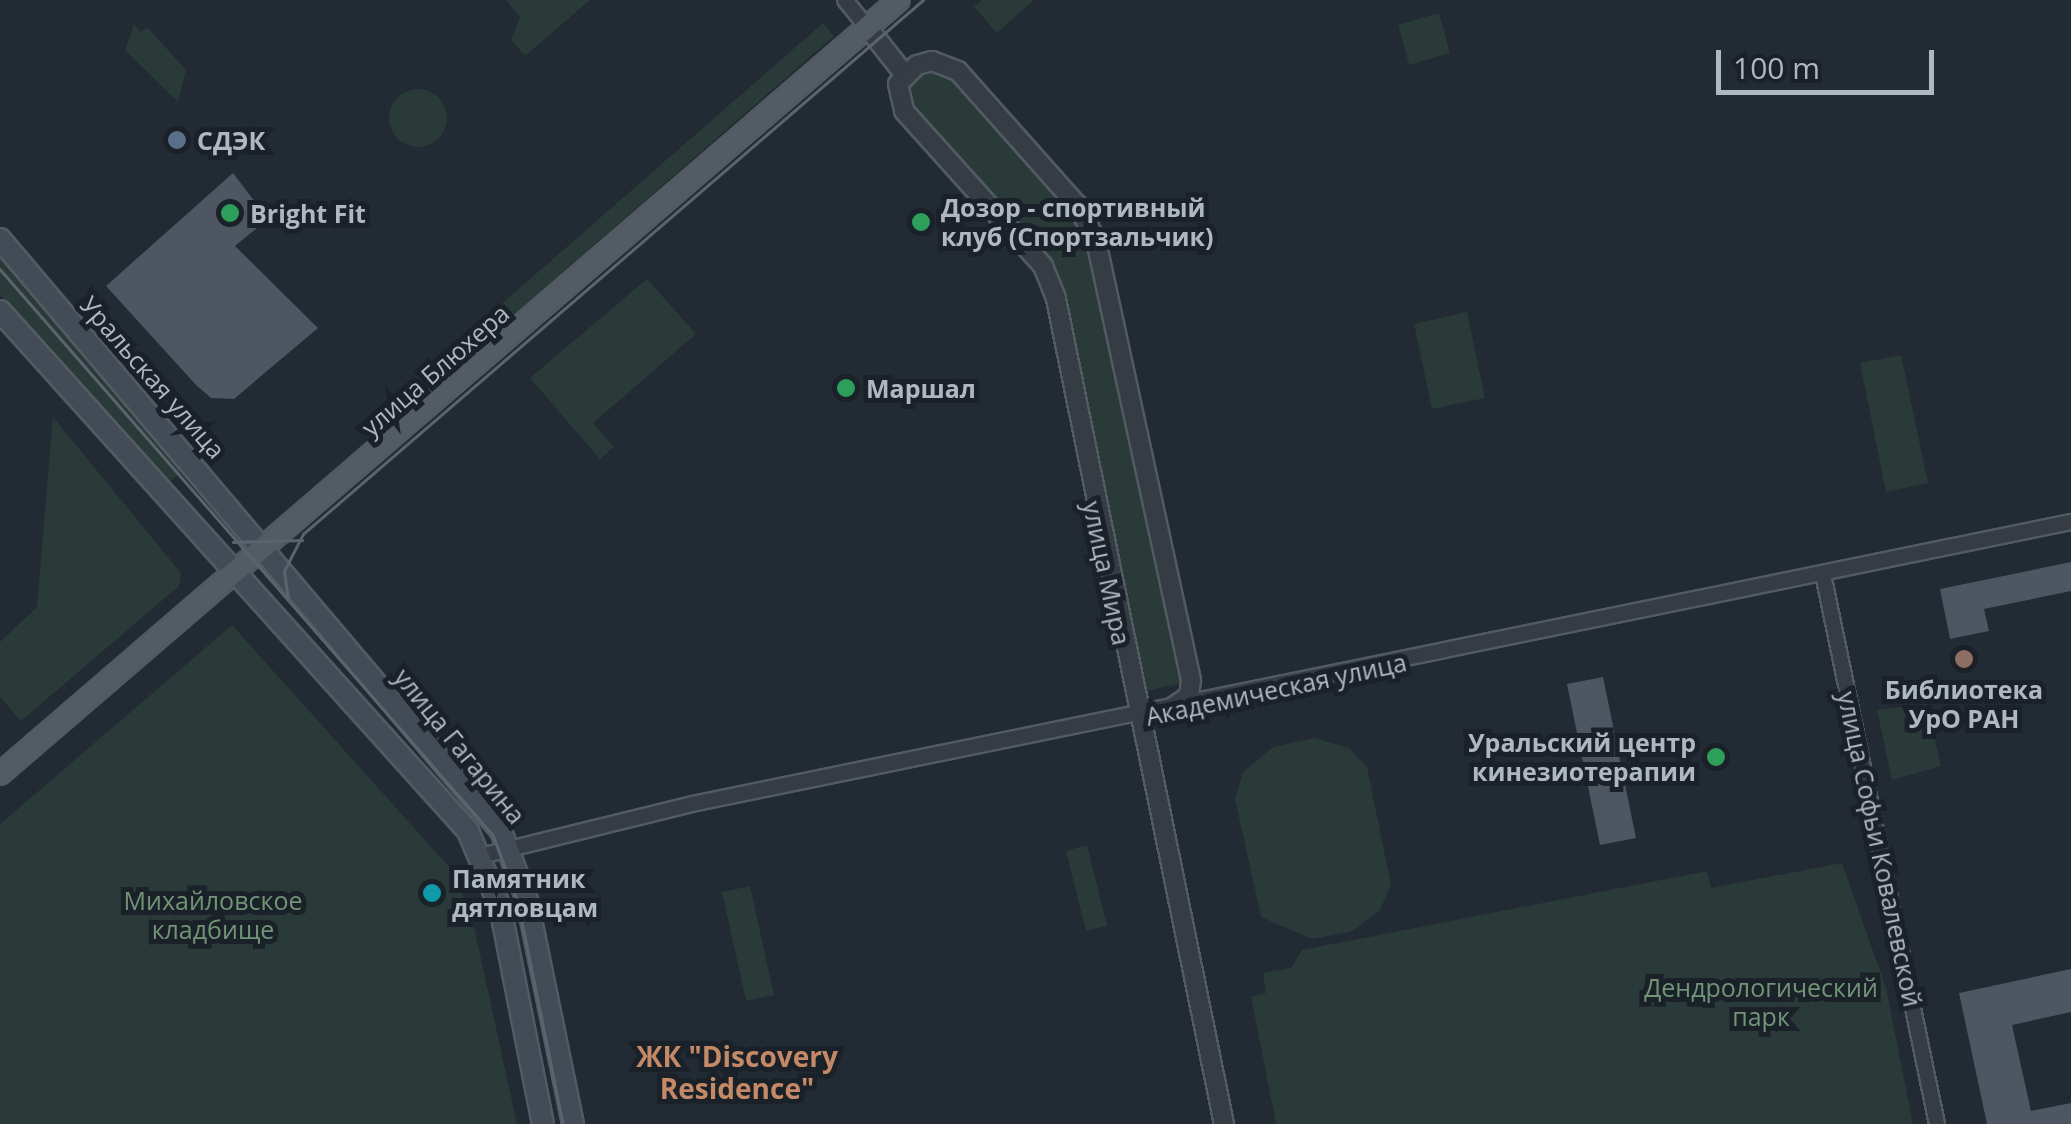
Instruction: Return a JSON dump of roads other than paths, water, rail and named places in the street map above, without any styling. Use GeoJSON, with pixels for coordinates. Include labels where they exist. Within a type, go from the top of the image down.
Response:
{"type":"FeatureCollection","features":[{"type":"Feature","properties":{"kind":"main road","name":"улица Блюхера"},"geometry":{"type":"LineString","coordinates":[[0,774],[236,576],[899,0]]}},
{"type":"Feature","properties":{"kind":"main road","name":"Уральская улица"},"geometry":{"type":"LineString","coordinates":[[0,239],[267,549]]}},
{"type":"Feature","properties":{"kind":"main road"},"geometry":{"type":"LineString","coordinates":[[0,311],[236,576]]}},
{"type":"Feature","properties":{"kind":"main road","name":"улица Гагарина"},"geometry":{"type":"LineString","coordinates":[[267,549],[510,847],[573,1124]]}},
{"type":"Feature","properties":{"kind":"main road","name":"улица Гагарина"},"geometry":{"type":"LineString","coordinates":[[236,576],[468,831],[482,856],[500,906],[543,1124]]}},
{"type":"Feature","properties":{"kind":"street"},"geometry":{"type":"LineString","coordinates":[[845,0],[906,75],[932,61],[958,71],[1077,205],[1096,240],[1191,680],[1189,696],[1167,711]]}},
{"type":"Feature","properties":{"kind":"street","name":"улица Мира"},"geometry":{"type":"LineString","coordinates":[[906,75],[898,84],[904,110],[1050,279],[1136,718],[1224,1124]]}},
{"type":"Feature","properties":{"kind":"street","name":"Академическая улица"},"geometry":{"type":"LineString","coordinates":[[482,856],[588,829],[2071,522]]}},
{"type":"Feature","properties":{"kind":"street","name":"улица Софьи Ковалевской"},"geometry":{"type":"LineString","coordinates":[[1823,574],[1937,1124]]}},
{"type":"Feature","properties":{"kind":"tram line"},"geometry":{"type":"LineString","coordinates":[[288,600],[284,571],[303,534],[923,0]]}},
{"type":"Feature","properties":{"kind":"tram line"},"geometry":{"type":"LineString","coordinates":[[0,269],[493,835],[518,902],[563,1124]]}},
{"type":"Feature","properties":{"kind":"tram line"},"geometry":{"type":"LineString","coordinates":[[233,542],[302,540]]}},
{"type":"Feature","properties":{"kind":"place","name":"СДЭК"},"geometry":{"type":"Point","coordinates":[177,140]}},
{"type":"Feature","properties":{"kind":"place","name":"Bright Fit"},"geometry":{"type":"Point","coordinates":[230,213]}},
{"type":"Feature","properties":{"kind":"place","name":"Дозор - спортивный клуб (Спортзальчик)"},"geometry":{"type":"Point","coordinates":[921,222]}},
{"type":"Feature","properties":{"kind":"place","name":"Маршал"},"geometry":{"type":"Point","coordinates":[846,388]}},
{"type":"Feature","properties":{"kind":"place","name":"Библиотека УрО РАН"},"geometry":{"type":"Point","coordinates":[1964,659]}},
{"type":"Feature","properties":{"kind":"place","name":"Уральский центр кинезиотерапии"},"geometry":{"type":"Point","coordinates":[1716,757]}},
{"type":"Feature","properties":{"kind":"place","name":"Памятник дятловцам"},"geometry":{"type":"Point","coordinates":[432,893]}},
{"type":"Feature","properties":{"kind":"district","name":"ЖК \"Discovery Residence\""},"geometry":{"type":"Point","coordinates":[737,1072]}},
{"type":"Feature","properties":{"kind":"park label","name":"Михайловское кладбище"},"geometry":{"type":"Point","coordinates":[213,916]}},
{"type":"Feature","properties":{"kind":"park label","name":"Дендрологический парк"},"geometry":{"type":"Point","coordinates":[1761,1002]}}]}
